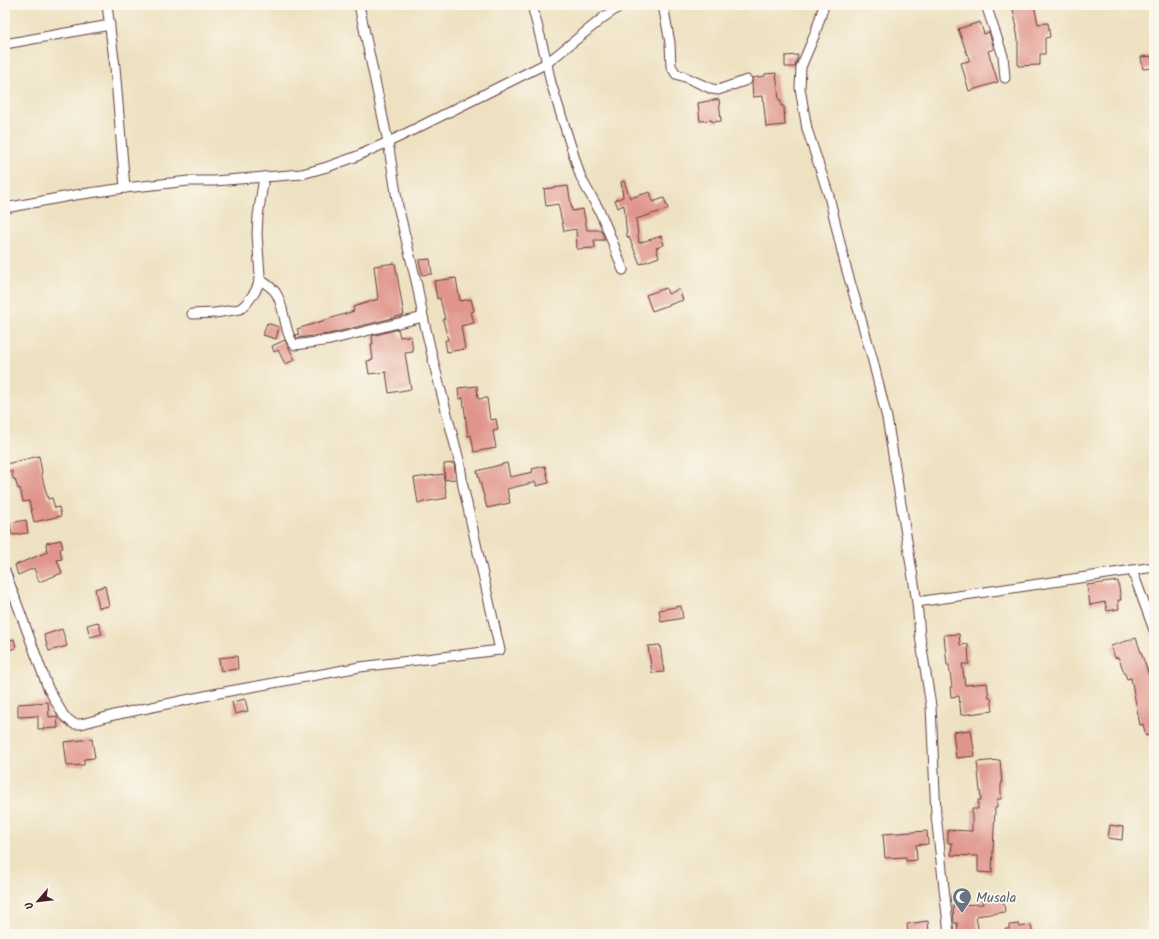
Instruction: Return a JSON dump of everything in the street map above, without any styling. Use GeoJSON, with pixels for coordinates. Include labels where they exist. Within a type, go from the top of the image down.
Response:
{"type":"FeatureCollection","features":[{"type":"Feature","properties":{"kind":"street"},"geometry":{"type":"LineString","coordinates":[[107,5],[125,188]]}},
{"type":"Feature","properties":{"kind":"street"},"geometry":{"type":"LineString","coordinates":[[5,571],[48,688],[64,716],[74,724],[81,724],[114,715],[219,693],[360,666],[500,650],[460,464],[451,434],[398,206],[388,142],[359,5]]}},
{"type":"Feature","properties":{"kind":"street"},"geometry":{"type":"LineString","coordinates":[[532,5],[551,83],[580,175],[598,207],[622,270]]}},
{"type":"Feature","properties":{"kind":"street"},"geometry":{"type":"LineString","coordinates":[[5,208],[74,195],[125,188],[189,181],[302,174],[355,157],[547,63],[604,17],[622,5]]}},
{"type":"Feature","properties":{"kind":"street"},"geometry":{"type":"LineString","coordinates":[[663,5],[670,43],[671,66],[676,74],[712,89],[718,90],[747,80]]}},
{"type":"Feature","properties":{"kind":"street"},"geometry":{"type":"LineString","coordinates":[[824,5],[819,23],[802,67],[800,88],[802,103],[808,129],[829,196],[845,264],[872,357],[887,418],[916,602],[930,706],[936,816],[949,934]]}},
{"type":"Feature","properties":{"kind":"street"},"geometry":{"type":"LineString","coordinates":[[986,5],[1003,56],[1005,78]]}},
{"type":"Feature","properties":{"kind":"street"},"geometry":{"type":"LineString","coordinates":[[5,44],[110,25]]}},
{"type":"Feature","properties":{"kind":"street"},"geometry":{"type":"LineString","coordinates":[[192,314],[215,313],[240,308],[246,304],[255,292],[259,279],[258,216],[264,177]]}},
{"type":"Feature","properties":{"kind":"street"},"geometry":{"type":"LineString","coordinates":[[259,279],[271,288],[278,297],[283,308],[289,335],[295,345],[330,340],[423,317]]}},
{"type":"Feature","properties":{"kind":"street"},"geometry":{"type":"LineString","coordinates":[[916,602],[1154,567]]}},
{"type":"Feature","properties":{"kind":"street"},"geometry":{"type":"LineString","coordinates":[[1132,570],[1154,630]]}},
{"type":"Feature","properties":{"kind":"building"},"geometry":{"type":"Polygon","coordinates":[[[1012,5],[1034,5],[1038,24],[1048,23],[1050,37],[1045,38],[1045,54],[1040,54],[1040,65],[1018,66],[1017,28],[1012,5]]]}},
{"type":"Feature","properties":{"kind":"building"},"geometry":{"type":"Polygon","coordinates":[[[980,22],[984,34],[989,32],[994,49],[988,51],[998,82],[969,91],[961,63],[969,61],[969,59],[958,29],[980,22]]]}},
{"type":"Feature","properties":{"kind":"building"},"geometry":{"type":"Polygon","coordinates":[[[798,55],[795,67],[785,67],[785,56],[798,55]]]}},
{"type":"Feature","properties":{"kind":"building"},"geometry":{"type":"Polygon","coordinates":[[[1154,56],[1154,68],[1143,69],[1141,57],[1154,56]]]}},
{"type":"Feature","properties":{"kind":"building"},"geometry":{"type":"Polygon","coordinates":[[[776,73],[779,100],[781,100],[781,106],[784,106],[785,125],[766,127],[763,96],[753,97],[752,78],[765,76],[765,74],[776,73]]]}},
{"type":"Feature","properties":{"kind":"building"},"geometry":{"type":"Polygon","coordinates":[[[719,99],[721,121],[700,121],[698,103],[719,99]]]}},
{"type":"Feature","properties":{"kind":"building"},"geometry":{"type":"Polygon","coordinates":[[[624,181],[630,198],[650,192],[653,202],[664,198],[668,209],[636,219],[639,243],[661,236],[664,245],[656,248],[659,257],[640,264],[629,237],[627,237],[624,205],[618,208],[615,200],[623,197],[621,182],[624,181]]]}},
{"type":"Feature","properties":{"kind":"building"},"geometry":{"type":"Polygon","coordinates":[[[568,186],[572,211],[583,209],[587,230],[601,230],[605,240],[594,240],[595,248],[577,249],[576,229],[564,231],[558,204],[546,206],[544,189],[568,186]]]}},
{"type":"Feature","properties":{"kind":"building"},"geometry":{"type":"Polygon","coordinates":[[[430,259],[432,274],[422,275],[419,260],[430,259]]]}},
{"type":"Feature","properties":{"kind":"building"},"geometry":{"type":"Polygon","coordinates":[[[395,263],[404,315],[329,334],[297,338],[295,335],[299,334],[297,329],[354,311],[353,307],[378,299],[374,266],[395,263]]]}},
{"type":"Feature","properties":{"kind":"building"},"geometry":{"type":"Polygon","coordinates":[[[456,278],[460,301],[471,299],[474,311],[471,312],[474,323],[461,326],[465,349],[447,352],[445,340],[448,340],[443,320],[445,319],[440,298],[437,299],[434,281],[456,278]]]}},
{"type":"Feature","properties":{"kind":"building"},"geometry":{"type":"Polygon","coordinates":[[[666,288],[668,294],[679,289],[683,300],[652,311],[646,295],[666,288]]]}},
{"type":"Feature","properties":{"kind":"building"},"geometry":{"type":"Polygon","coordinates":[[[267,323],[279,327],[276,339],[263,335],[267,323]]]}},
{"type":"Feature","properties":{"kind":"building"},"geometry":{"type":"Polygon","coordinates":[[[398,329],[400,337],[411,336],[413,352],[405,353],[411,389],[389,393],[386,372],[369,374],[367,361],[373,360],[371,344],[373,344],[372,336],[398,329]]]}},
{"type":"Feature","properties":{"kind":"building"},"geometry":{"type":"Polygon","coordinates":[[[285,340],[295,360],[285,364],[278,350],[274,352],[272,346],[285,340]]]}},
{"type":"Feature","properties":{"kind":"building"},"geometry":{"type":"Polygon","coordinates":[[[477,386],[478,399],[487,398],[490,420],[496,419],[498,430],[493,431],[496,448],[474,452],[471,435],[468,436],[463,398],[459,399],[458,388],[477,386]]]}},
{"type":"Feature","properties":{"kind":"building"},"geometry":{"type":"Polygon","coordinates":[[[39,456],[41,473],[48,499],[52,498],[55,508],[59,507],[61,516],[34,522],[29,501],[23,502],[20,488],[18,489],[15,479],[13,479],[12,471],[8,472],[6,464],[39,456]]]}},
{"type":"Feature","properties":{"kind":"building"},"geometry":{"type":"Polygon","coordinates":[[[454,463],[456,479],[445,480],[444,464],[454,463]]]}},
{"type":"Feature","properties":{"kind":"building"},"geometry":{"type":"Polygon","coordinates":[[[507,463],[510,477],[533,472],[532,469],[545,466],[549,483],[536,486],[536,482],[507,489],[510,503],[487,508],[477,471],[507,463]]]}},
{"type":"Feature","properties":{"kind":"building"},"geometry":{"type":"Polygon","coordinates":[[[443,474],[447,498],[418,503],[414,478],[443,474]]]}},
{"type":"Feature","properties":{"kind":"building"},"geometry":{"type":"Polygon","coordinates":[[[26,520],[28,533],[12,535],[10,523],[26,520]]]}},
{"type":"Feature","properties":{"kind":"building"},"geometry":{"type":"Polygon","coordinates":[[[61,540],[63,548],[60,549],[62,559],[57,560],[62,573],[39,582],[34,568],[18,575],[15,565],[47,552],[46,543],[61,540]]]}},
{"type":"Feature","properties":{"kind":"building"},"geometry":{"type":"Polygon","coordinates":[[[1118,581],[1121,600],[1118,600],[1119,609],[1107,611],[1105,602],[1090,605],[1087,585],[1118,581]]]}},
{"type":"Feature","properties":{"kind":"building"},"geometry":{"type":"Polygon","coordinates":[[[105,586],[109,606],[99,608],[95,589],[105,586]]]}},
{"type":"Feature","properties":{"kind":"building"},"geometry":{"type":"Polygon","coordinates":[[[681,606],[683,618],[661,622],[659,610],[681,606]]]}},
{"type":"Feature","properties":{"kind":"building"},"geometry":{"type":"Polygon","coordinates":[[[98,622],[102,634],[90,637],[87,625],[98,622]]]}},
{"type":"Feature","properties":{"kind":"building"},"geometry":{"type":"Polygon","coordinates":[[[62,629],[67,646],[49,651],[44,635],[62,629]]]}},
{"type":"Feature","properties":{"kind":"building"},"geometry":{"type":"Polygon","coordinates":[[[959,634],[960,645],[968,644],[969,664],[962,664],[965,685],[987,683],[993,711],[961,715],[959,696],[951,697],[950,687],[952,687],[949,665],[947,665],[944,635],[959,634]]]}},
{"type":"Feature","properties":{"kind":"building"},"geometry":{"type":"Polygon","coordinates":[[[1136,638],[1149,675],[1152,675],[1154,684],[1154,734],[1146,736],[1143,724],[1140,725],[1131,678],[1127,679],[1118,657],[1115,658],[1111,646],[1136,638]]]}},
{"type":"Feature","properties":{"kind":"building"},"geometry":{"type":"Polygon","coordinates":[[[14,639],[16,648],[5,651],[5,641],[14,639]]]}},
{"type":"Feature","properties":{"kind":"building"},"geometry":{"type":"Polygon","coordinates":[[[660,645],[664,672],[652,673],[648,646],[660,645]]]}},
{"type":"Feature","properties":{"kind":"building"},"geometry":{"type":"Polygon","coordinates":[[[237,656],[238,669],[221,671],[219,658],[237,656]]]}},
{"type":"Feature","properties":{"kind":"building"},"geometry":{"type":"Polygon","coordinates":[[[245,699],[248,711],[235,714],[232,702],[245,699]]]}},
{"type":"Feature","properties":{"kind":"building"},"geometry":{"type":"Polygon","coordinates":[[[48,702],[49,717],[57,716],[58,728],[38,729],[38,716],[18,717],[18,704],[48,702]]]}},
{"type":"Feature","properties":{"kind":"building"},"geometry":{"type":"Polygon","coordinates":[[[971,730],[975,756],[956,758],[953,732],[971,730]]]}},
{"type":"Feature","properties":{"kind":"building"},"geometry":{"type":"Polygon","coordinates":[[[92,739],[95,758],[84,759],[84,765],[67,766],[64,742],[92,739]]]}},
{"type":"Feature","properties":{"kind":"building"},"geometry":{"type":"Polygon","coordinates":[[[1000,760],[1002,784],[1001,799],[997,799],[997,808],[995,808],[992,873],[978,872],[978,856],[951,855],[952,843],[948,843],[948,830],[972,831],[972,809],[978,809],[978,800],[981,800],[977,762],[1000,760]]]}},
{"type":"Feature","properties":{"kind":"building"},"geometry":{"type":"Polygon","coordinates":[[[1110,825],[1123,827],[1122,840],[1108,838],[1110,825]]]}},
{"type":"Feature","properties":{"kind":"building"},"geometry":{"type":"Polygon","coordinates":[[[927,831],[928,844],[916,845],[917,860],[906,861],[906,857],[885,858],[883,834],[927,831]]]}},
{"type":"Feature","properties":{"kind":"building"},"geometry":{"type":"Polygon","coordinates":[[[1003,896],[1005,912],[976,916],[979,934],[958,934],[957,923],[954,923],[953,905],[983,904],[982,899],[1003,896]]]}},
{"type":"Feature","properties":{"kind":"building"},"geometry":{"type":"Polygon","coordinates":[[[928,921],[929,934],[908,934],[907,924],[928,921]]]}},
{"type":"Feature","properties":{"kind":"building"},"geometry":{"type":"Polygon","coordinates":[[[1019,924],[1019,927],[1031,925],[1033,934],[1005,934],[1005,929],[1009,929],[1009,925],[1019,924]]]}},
{"type":"Feature","properties":{"kind":"place","name":"Musala"},"geometry":{"type":"Point","coordinates":[962,914]}}]}
